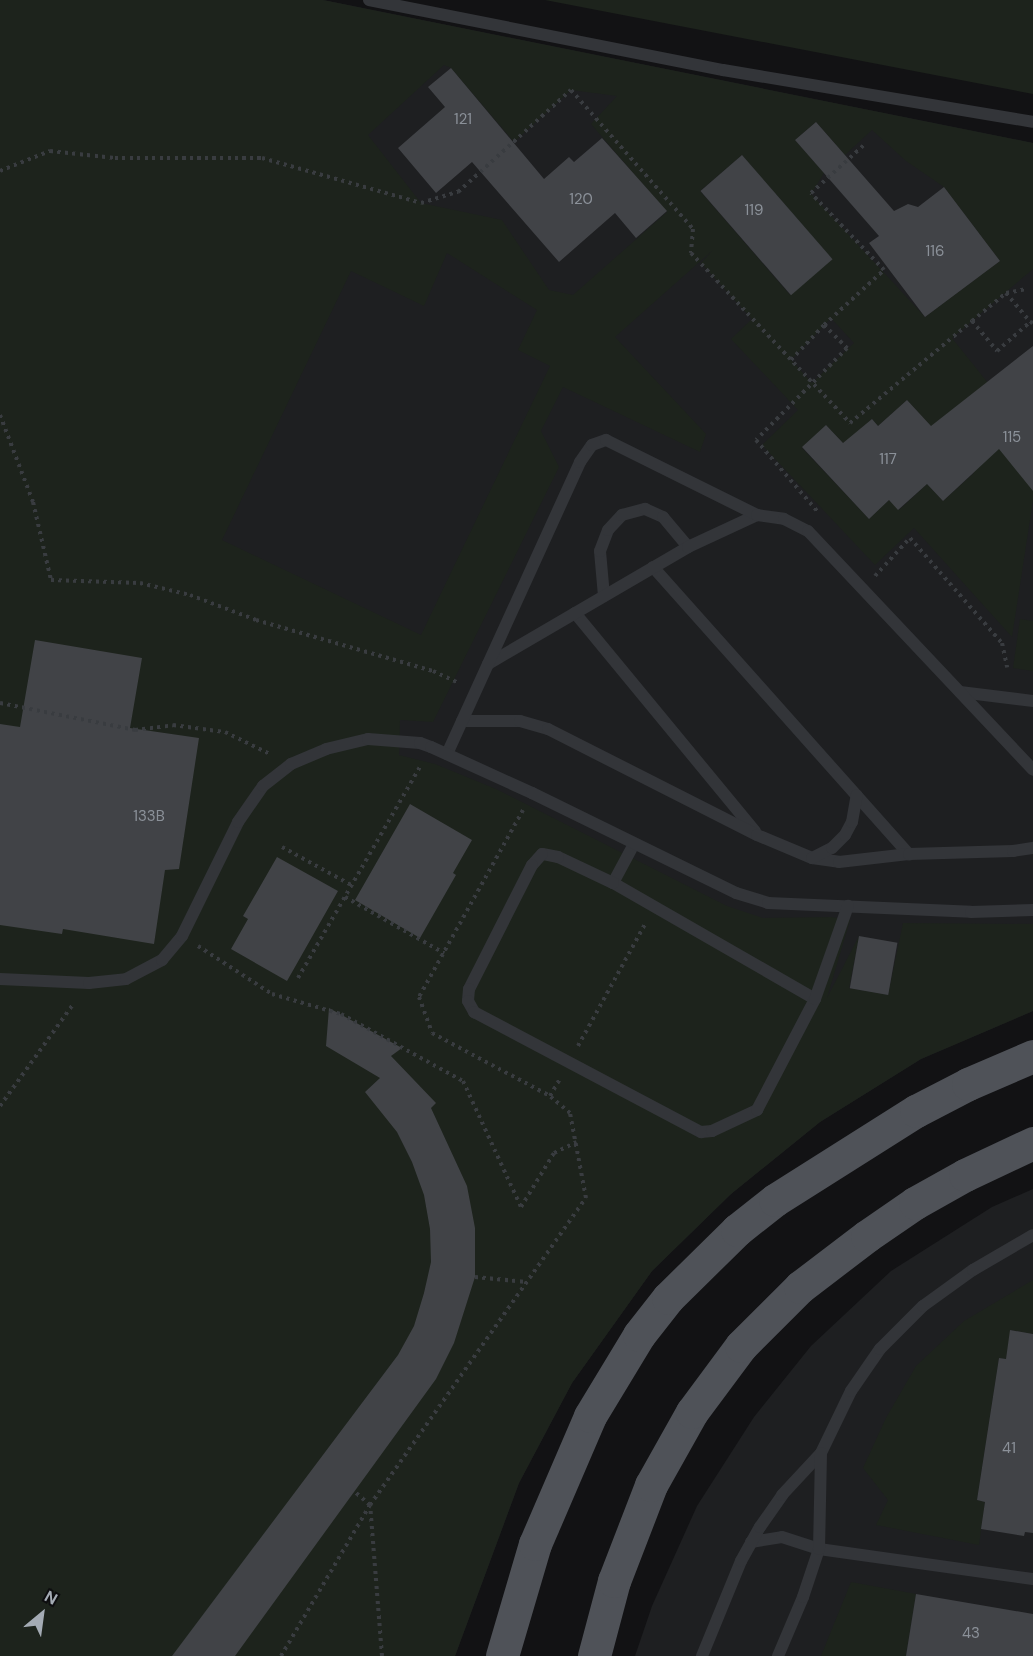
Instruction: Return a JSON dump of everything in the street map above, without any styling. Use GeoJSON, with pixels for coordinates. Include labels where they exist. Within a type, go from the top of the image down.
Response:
{"type":"FeatureCollection","features":[{"type":"Feature","properties":{"kind":"main road"},"geometry":{"type":"LineString","coordinates":[[502,1656],[535,1544],[590,1416],[639,1335],[668,1298],[737,1230],[775,1200],[916,1111],[968,1084],[1033,1056]]}},
{"type":"Feature","properties":{"kind":"main road"},"geometry":{"type":"LineString","coordinates":[[594,1656],[614,1581],[651,1485],[692,1412],[741,1346],[800,1287],[867,1236],[915,1203],[965,1175],[1033,1143]]}},
{"type":"Feature","properties":{"kind":"lane"},"geometry":{"type":"LineString","coordinates":[[369,0],[723,69],[1033,122]]}},
{"type":"Feature","properties":{"kind":"lane"},"geometry":{"type":"LineString","coordinates":[[447,754],[580,462],[592,445],[606,440],[625,447],[757,514],[784,519],[807,531],[1033,770]]}},
{"type":"Feature","properties":{"kind":"lane"},"geometry":{"type":"LineString","coordinates":[[604,596],[600,551],[609,530],[622,515],[645,509],[663,517],[688,546]]}},
{"type":"Feature","properties":{"kind":"lane"},"geometry":{"type":"LineString","coordinates":[[488,664],[688,546],[757,514]]}},
{"type":"Feature","properties":{"kind":"lane"},"geometry":{"type":"LineString","coordinates":[[653,567],[909,854]]}},
{"type":"Feature","properties":{"kind":"lane"},"geometry":{"type":"LineString","coordinates":[[575,614],[758,835]]}},
{"type":"Feature","properties":{"kind":"lane"},"geometry":{"type":"LineString","coordinates":[[960,692],[1033,701]]}},
{"type":"Feature","properties":{"kind":"lane"},"geometry":{"type":"LineString","coordinates":[[462,721],[520,720],[548,729],[758,835],[813,858],[839,862],[909,854],[1013,851],[1033,848]]}},
{"type":"Feature","properties":{"kind":"lane"},"geometry":{"type":"LineString","coordinates":[[0,979],[89,983],[126,979],[162,960],[182,936],[238,822],[263,786],[291,764],[326,749],[369,740],[420,743],[431,747],[736,893],[768,903],[971,912],[1033,910]]}},
{"type":"Feature","properties":{"kind":"lane"},"geometry":{"type":"LineString","coordinates":[[813,858],[832,848],[845,836],[852,822],[857,795]]}},
{"type":"Feature","properties":{"kind":"lane"},"geometry":{"type":"LineString","coordinates":[[613,883],[634,844]]}},
{"type":"Feature","properties":{"kind":"lane"},"geometry":{"type":"LineString","coordinates":[[815,999],[613,883],[558,856],[542,854],[532,865],[469,989],[468,1001],[474,1012],[701,1132],[712,1131],[757,1110],[815,999],[848,906]]}},
{"type":"Feature","properties":{"kind":"lane"},"geometry":{"type":"LineString","coordinates":[[702,1656],[751,1542],[782,1495],[821,1453],[851,1391],[880,1349],[923,1306],[974,1270],[1033,1235]]}},
{"type":"Feature","properties":{"kind":"lane"},"geometry":{"type":"LineString","coordinates":[[778,1656],[803,1597],[819,1549],[821,1453]]}},
{"type":"Feature","properties":{"kind":"lane"},"geometry":{"type":"LineString","coordinates":[[751,1542],[782,1538],[819,1549],[1033,1579]]}},
{"type":"Feature","properties":{"kind":"path"},"geometry":{"type":"LineString","coordinates":[[0,171],[50,151],[115,158],[262,158],[421,202],[458,192],[571,90],[693,229],[691,253],[850,423],[1006,293],[1028,289]]}},
{"type":"Feature","properties":{"kind":"path"},"geometry":{"type":"LineString","coordinates":[[791,360],[884,270],[811,193],[864,145]]}},
{"type":"Feature","properties":{"kind":"path"},"geometry":{"type":"LineString","coordinates":[[972,321],[997,351],[1031,322],[1006,293]]}},
{"type":"Feature","properties":{"kind":"path"},"geometry":{"type":"LineString","coordinates":[[820,514],[756,440],[847,348],[825,325]]}},
{"type":"Feature","properties":{"kind":"path"},"geometry":{"type":"LineString","coordinates":[[0,415],[33,502],[51,580],[140,583],[190,595],[256,620],[433,671],[476,691]]}},
{"type":"Feature","properties":{"kind":"path"},"geometry":{"type":"LineString","coordinates":[[867,568],[874,577],[910,538],[1002,643],[1007,667]]}},
{"type":"Feature","properties":{"kind":"path"},"geometry":{"type":"LineString","coordinates":[[0,703],[135,730],[173,725],[225,732],[275,756]]}},
{"type":"Feature","properties":{"kind":"path"},"geometry":{"type":"LineString","coordinates":[[298,978],[431,747]]}},
{"type":"Feature","properties":{"kind":"path"},"geometry":{"type":"LineString","coordinates":[[282,847],[351,885]]}},
{"type":"Feature","properties":{"kind":"path"},"geometry":{"type":"LineString","coordinates":[[345,897],[444,953]]}},
{"type":"Feature","properties":{"kind":"path"},"geometry":{"type":"LineString","coordinates":[[281,1656],[370,1505],[586,1198],[570,1113],[550,1096],[654,907]]}},
{"type":"Feature","properties":{"kind":"path"},"geometry":{"type":"LineString","coordinates":[[182,936],[272,994],[341,1014],[463,1081],[521,1207],[554,1152],[577,1142]]}},
{"type":"Feature","properties":{"kind":"path"},"geometry":{"type":"LineString","coordinates":[[0,1106],[89,983]]}},
{"type":"Feature","properties":{"kind":"path"},"geometry":{"type":"LineString","coordinates":[[475,1277],[528,1282]]}},
{"type":"Feature","properties":{"kind":"path"},"geometry":{"type":"LineString","coordinates":[[354,1491],[370,1505],[382,1656]]}},
{"type":"Feature","properties":{"kind":"shaded area"},"geometry":{"type":"Polygon","coordinates":[[[0,0],[323,0],[1033,143],[1033,1011],[921,1059],[820,1122],[731,1194],[652,1271],[572,1383],[519,1483],[455,1656],[0,1656],[0,0]]]}},
{"type":"Feature","properties":{"kind":"shaded area"},"geometry":{"type":"Polygon","coordinates":[[[0,0],[323,0],[1033,143],[1033,269],[952,338],[988,383],[1033,474],[1033,500],[1012,637],[914,528],[875,565],[762,445],[798,410],[731,339],[752,319],[701,263],[713,250],[615,337],[706,434],[700,452],[563,387],[541,431],[559,467],[433,722],[400,720],[399,755],[435,764],[496,789],[727,906],[763,918],[831,917],[850,920],[827,998],[859,936],[849,988],[888,995],[903,923],[1033,924],[1033,1011],[921,1059],[820,1122],[731,1194],[652,1271],[572,1383],[519,1483],[455,1656],[0,1656],[0,0]],[[444,65],[368,135],[421,203],[502,220],[549,290],[573,295],[667,212],[591,124],[617,96],[571,90],[514,142],[451,68],[444,65]],[[816,122],[795,140],[824,173],[811,194],[925,317],[1000,261],[944,187],[906,161],[872,130],[845,155],[816,122]],[[742,155],[700,191],[790,295],[832,259],[742,155]],[[447,253],[424,306],[351,271],[222,540],[421,635],[550,366],[518,350],[537,310],[447,253]],[[831,318],[791,360],[812,383],[854,343],[831,318]],[[907,400],[878,426],[872,419],[844,444],[826,425],[802,448],[869,519],[889,500],[899,510],[927,484],[943,501],[974,473],[907,400]]]}},
{"type":"Feature","properties":{"kind":"shaded area"},"geometry":{"type":"Polygon","coordinates":[[[545,0],[1033,0],[1033,94],[545,0]]]}},
{"type":"Feature","properties":{"kind":"shaded area"},"geometry":{"type":"Polygon","coordinates":[[[1020,619],[1033,621],[1033,671],[1013,668],[1020,619]]]}},
{"type":"Feature","properties":{"kind":"shaded area"},"geometry":{"type":"Polygon","coordinates":[[[1033,1189],[1033,1656],[635,1656],[652,1606],[697,1506],[754,1417],[811,1346],[891,1271],[992,1207],[1033,1189]]]}},
{"type":"Feature","properties":{"kind":"shaded area"},"geometry":{"type":"Polygon","coordinates":[[[1033,1280],[1033,1334],[1011,1330],[1006,1359],[999,1358],[977,1500],[985,1502],[979,1545],[876,1525],[888,1500],[863,1468],[886,1418],[916,1366],[964,1321],[1033,1280]]]}},
{"type":"Feature","properties":{"kind":"shaded area"},"geometry":{"type":"Polygon","coordinates":[[[851,1582],[916,1594],[906,1654],[916,1656],[821,1656],[851,1582]]]}},
{"type":"Feature","properties":{"kind":"building"},"geometry":{"type":"Polygon","coordinates":[[[451,68],[544,179],[569,157],[574,162],[602,138],[667,211],[636,238],[615,213],[559,262],[472,162],[436,193],[398,148],[445,107],[428,87],[451,68]]]}},
{"type":"Feature","properties":{"kind":"building"},"geometry":{"type":"Polygon","coordinates":[[[816,122],[894,211],[908,204],[918,207],[944,187],[1000,261],[925,317],[869,243],[879,236],[795,140],[816,122]]]}},
{"type":"Feature","properties":{"kind":"building"},"geometry":{"type":"Polygon","coordinates":[[[742,155],[833,259],[791,295],[700,191],[742,155]]]}},
{"type":"Feature","properties":{"kind":"building"},"geometry":{"type":"Polygon","coordinates":[[[1033,346],[1033,491],[999,449],[943,501],[927,484],[898,510],[889,500],[869,519],[802,447],[826,425],[843,443],[872,419],[878,426],[907,400],[931,426],[1033,346]]]}},
{"type":"Feature","properties":{"kind":"building"},"geometry":{"type":"Polygon","coordinates":[[[35,640],[142,658],[130,728],[199,738],[179,869],[165,870],[154,944],[63,929],[62,934],[0,925],[0,724],[20,727],[35,640]]]}},
{"type":"Feature","properties":{"kind":"building"},"geometry":{"type":"Polygon","coordinates":[[[410,804],[472,840],[453,873],[456,875],[420,938],[355,900],[410,804]]]}},
{"type":"Feature","properties":{"kind":"building"},"geometry":{"type":"Polygon","coordinates":[[[277,857],[338,891],[287,981],[231,949],[248,919],[243,916],[277,857]]]}},
{"type":"Feature","properties":{"kind":"building"},"geometry":{"type":"Polygon","coordinates":[[[859,936],[897,943],[888,995],[850,988],[859,936]]]}},
{"type":"Feature","properties":{"kind":"building"},"geometry":{"type":"Polygon","coordinates":[[[329,1008],[402,1048],[391,1056],[436,1103],[431,1108],[467,1186],[475,1228],[475,1277],[454,1343],[436,1379],[235,1656],[172,1656],[398,1355],[414,1326],[424,1293],[431,1262],[430,1229],[424,1195],[412,1162],[397,1132],[365,1092],[380,1078],[326,1046],[329,1008]]]}},
{"type":"Feature","properties":{"kind":"building"},"geometry":{"type":"Polygon","coordinates":[[[1010,1330],[1033,1334],[1033,1533],[1025,1532],[1024,1536],[981,1529],[985,1502],[977,1500],[999,1358],[1006,1359],[1010,1330]]]}},
{"type":"Feature","properties":{"kind":"building"},"geometry":{"type":"Polygon","coordinates":[[[916,1594],[1033,1614],[1033,1656],[906,1656],[916,1594]]]}}]}
